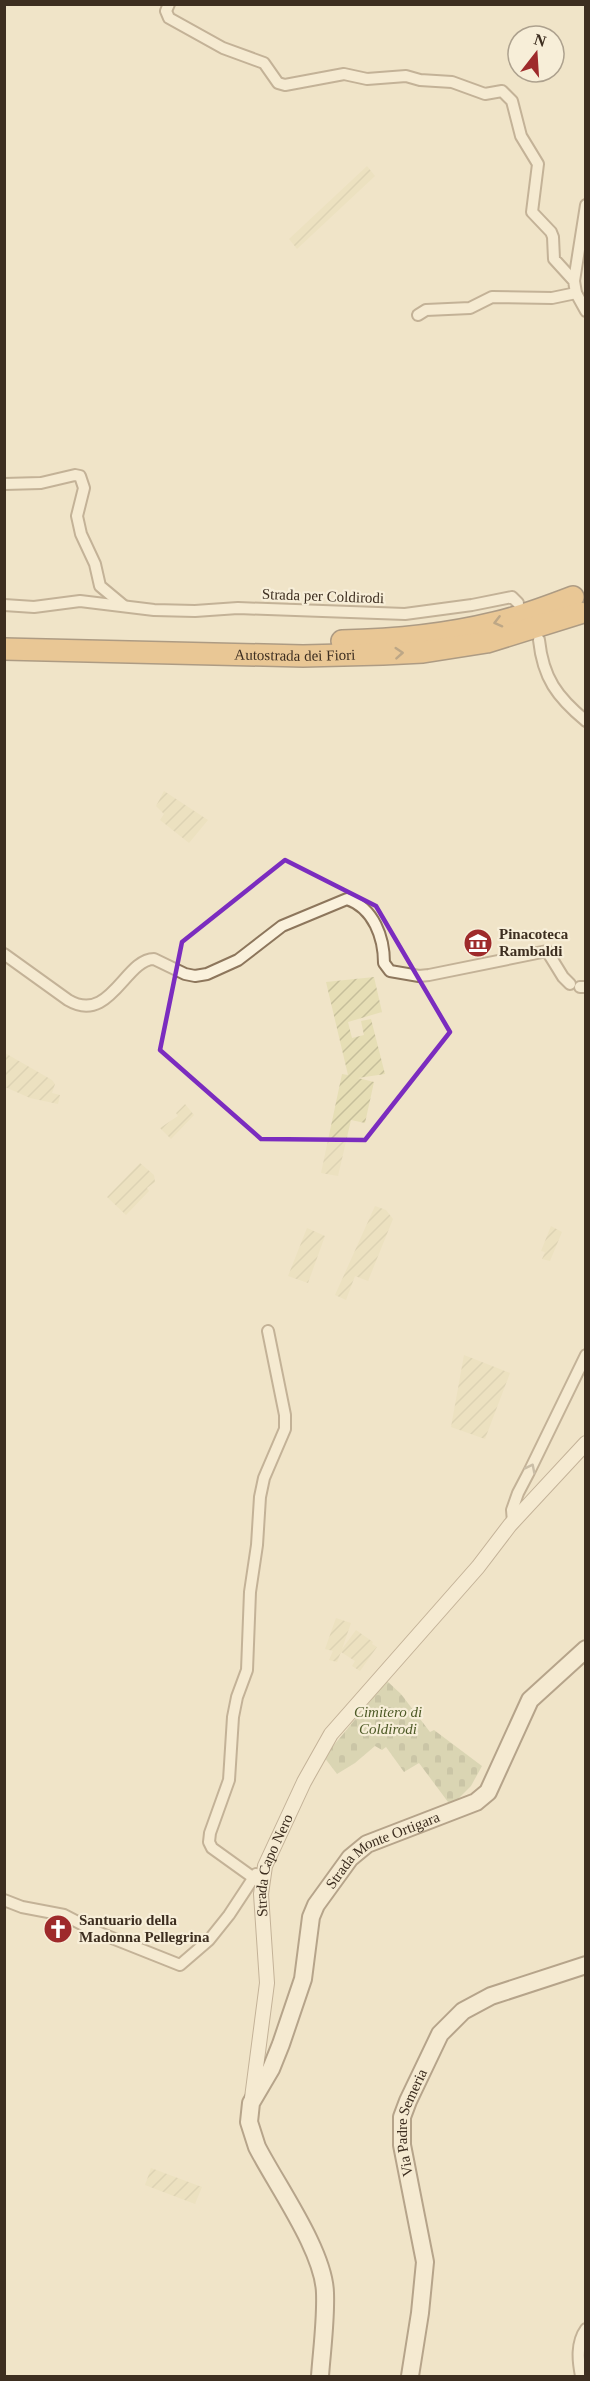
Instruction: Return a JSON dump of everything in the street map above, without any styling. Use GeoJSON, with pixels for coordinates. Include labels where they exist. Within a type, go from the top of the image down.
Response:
{"type":"FeatureCollection","features":[{"type":"Feature","properties":{"kind":"highway","name":"Autostrada dei Fiori"},"geometry":{"type":"LineString","coordinates":[[4,636],[270,642],[361,641],[493,624],[577,605],[487,642],[423,652],[303,656],[4,649]]}},
{"type":"Feature","properties":{"kind":"main road","name":"Strada Monte Ortigara"},"geometry":{"type":"LineString","coordinates":[[251,2103],[271,2069],[282,2044],[303,1979],[311,1917],[322,1896],[350,1858],[367,1844],[476,1802],[488,1792],[530,1700],[585,1649]]}},
{"type":"Feature","properties":{"kind":"main road","name":"Via Padre Semeria"},"geometry":{"type":"LineString","coordinates":[[411,2376],[425,2262],[402,2145],[402,2117],[408,2101],[440,2034],[463,2011],[491,1996],[585,1965]]}},
{"type":"Feature","properties":{"kind":"main road","name":"Strada Capo Nero"},"geometry":{"type":"LineString","coordinates":[[251,2103],[249,2122],[257,2147],[313,2247],[321,2271],[325,2292],[320,2376]]}},
{"type":"Feature","properties":{"kind":"street"},"geometry":{"type":"LineString","coordinates":[[169,4],[166,11],[169,18],[223,48],[264,63],[278,83],[285,85],[334,75],[377,80],[406,76],[420,81],[452,82],[485,94],[502,91],[512,101],[521,136],[538,164],[532,212],[554,237],[554,259],[574,281]]}},
{"type":"Feature","properties":{"kind":"street"},"geometry":{"type":"LineString","coordinates":[[585,205],[574,281],[576,293],[585,311]]}},
{"type":"Feature","properties":{"kind":"street"},"geometry":{"type":"LineString","coordinates":[[418,315],[426,310],[470,308],[492,297],[552,298],[576,293]]}},
{"type":"Feature","properties":{"kind":"street"},"geometry":{"type":"LineString","coordinates":[[4,484],[41,483],[75,475],[82,478],[83,498],[77,516],[81,534],[95,564],[100,586],[124,606]]}},
{"type":"Feature","properties":{"kind":"street","name":"Strada per Coldirodi"},"geometry":{"type":"LineString","coordinates":[[4,605],[34,607],[80,601],[195,611],[238,608],[405,614],[512,597],[518,603]]}},
{"type":"Feature","properties":{"kind":"street"},"geometry":{"type":"LineString","coordinates":[[539,640],[541,658],[552,687],[564,703],[585,721]]}},
{"type":"Feature","properties":{"kind":"street"},"geometry":{"type":"LineString","coordinates":[[4,954],[68,1000],[79,1006],[87,1006],[107,997],[121,985],[141,961],[154,959],[195,976],[207,974],[238,960],[282,926],[347,899],[353,901],[369,915],[380,932],[384,946],[384,963],[390,971],[419,976],[429,975],[546,951],[549,952],[563,977],[578,986]]}},
{"type":"Feature","properties":{"kind":"street"},"geometry":{"type":"LineString","coordinates":[[4,1900],[22,1907],[64,1915],[98,1932],[180,1965],[216,1932],[257,1881],[212,1848],[209,1842],[210,1833],[229,1780],[233,1717],[248,1663],[250,1592],[260,1497],[264,1478],[285,1429],[283,1404],[268,1331]]}},
{"type":"Feature","properties":{"kind":"street"},"geometry":{"type":"LineString","coordinates":[[513,1522],[512,1510],[518,1493],[585,1355]]}},
{"type":"Feature","properties":{"kind":"street","name":"Strada Capo Nero"},"geometry":{"type":"LineString","coordinates":[[251,2103],[267,1983],[261,1894],[257,1881],[304,1782],[330,1734],[478,1567],[513,1522],[585,1443]]}},
{"type":"Feature","properties":{"kind":"street"},"geometry":{"type":"LineString","coordinates":[[581,2376],[578,2358],[585,2329]]}},
{"type":"Feature","properties":{"kind":"highlighted area"},"geometry":{"type":"Polygon","coordinates":[[[285,860],[376,906],[450,1032],[365,1140],[261,1139],[160,1050],[182,942],[285,860]]]}},
{"type":"Feature","properties":{"kind":"shaded area"},"geometry":{"type":"Polygon","coordinates":[[[367,166],[375,176],[297,249],[289,239],[367,166]]]}},
{"type":"Feature","properties":{"kind":"shaded area"},"geometry":{"type":"Polygon","coordinates":[[[164,791],[208,820],[189,843],[160,820],[164,814],[156,806],[164,791]]]}},
{"type":"Feature","properties":{"kind":"shaded area"},"geometry":{"type":"Polygon","coordinates":[[[374,977],[382,1012],[348,1022],[352,1038],[364,1035],[361,1021],[371,1019],[385,1074],[358,1078],[374,1082],[365,1123],[351,1120],[338,1176],[321,1173],[342,1074],[348,1075],[326,982],[374,977]]]}},
{"type":"Feature","properties":{"kind":"shaded area"},"geometry":{"type":"Polygon","coordinates":[[[5,1053],[52,1080],[55,1084],[52,1093],[60,1095],[58,1104],[30,1098],[5,1087],[5,1053]]]}},
{"type":"Feature","properties":{"kind":"shaded area"},"geometry":{"type":"Polygon","coordinates":[[[185,1104],[194,1115],[171,1139],[160,1128],[178,1116],[176,1113],[185,1104]]]}},
{"type":"Feature","properties":{"kind":"shaded area"},"geometry":{"type":"Polygon","coordinates":[[[140,1163],[154,1175],[155,1182],[147,1188],[149,1191],[126,1215],[107,1197],[140,1163]]]}},
{"type":"Feature","properties":{"kind":"shaded area"},"geometry":{"type":"Polygon","coordinates":[[[375,1206],[386,1210],[393,1219],[368,1281],[355,1276],[346,1300],[335,1295],[375,1206]]]}},
{"type":"Feature","properties":{"kind":"shaded area"},"geometry":{"type":"Polygon","coordinates":[[[551,1226],[562,1232],[550,1261],[542,1259],[545,1252],[541,1251],[551,1226]]]}},
{"type":"Feature","properties":{"kind":"shaded area"},"geometry":{"type":"Polygon","coordinates":[[[307,1228],[325,1236],[308,1283],[288,1276],[307,1228]]]}},
{"type":"Feature","properties":{"kind":"shaded area"},"geometry":{"type":"Polygon","coordinates":[[[464,1355],[510,1373],[485,1439],[451,1427],[464,1355]]]}},
{"type":"Feature","properties":{"kind":"shaded area"},"geometry":{"type":"Polygon","coordinates":[[[336,1618],[351,1623],[342,1649],[356,1630],[377,1647],[360,1671],[352,1666],[355,1661],[341,1652],[337,1662],[329,1660],[333,1651],[325,1649],[336,1618]]]}},
{"type":"Feature","properties":{"kind":"shaded area"},"geometry":{"type":"Polygon","coordinates":[[[151,2168],[202,2187],[195,2204],[145,2185],[151,2168]]]}},
{"type":"Feature","properties":{"kind":"green space","name":"Cimitero di Coldirodi"},"geometry":{"type":"Polygon","coordinates":[[[387,1681],[401,1694],[430,1732],[434,1730],[482,1766],[471,1786],[451,1806],[419,1763],[404,1772],[386,1747],[382,1750],[375,1746],[355,1763],[337,1774],[324,1757],[387,1681]]]}},
{"type":"Feature","properties":{"kind":"place","name":"Pinacoteca Rambaldi"},"geometry":{"type":"Point","coordinates":[478,943]}},
{"type":"Feature","properties":{"kind":"place","name":"Santuario della Madonna Pellegrina"},"geometry":{"type":"Point","coordinates":[58,1929]}}]}
